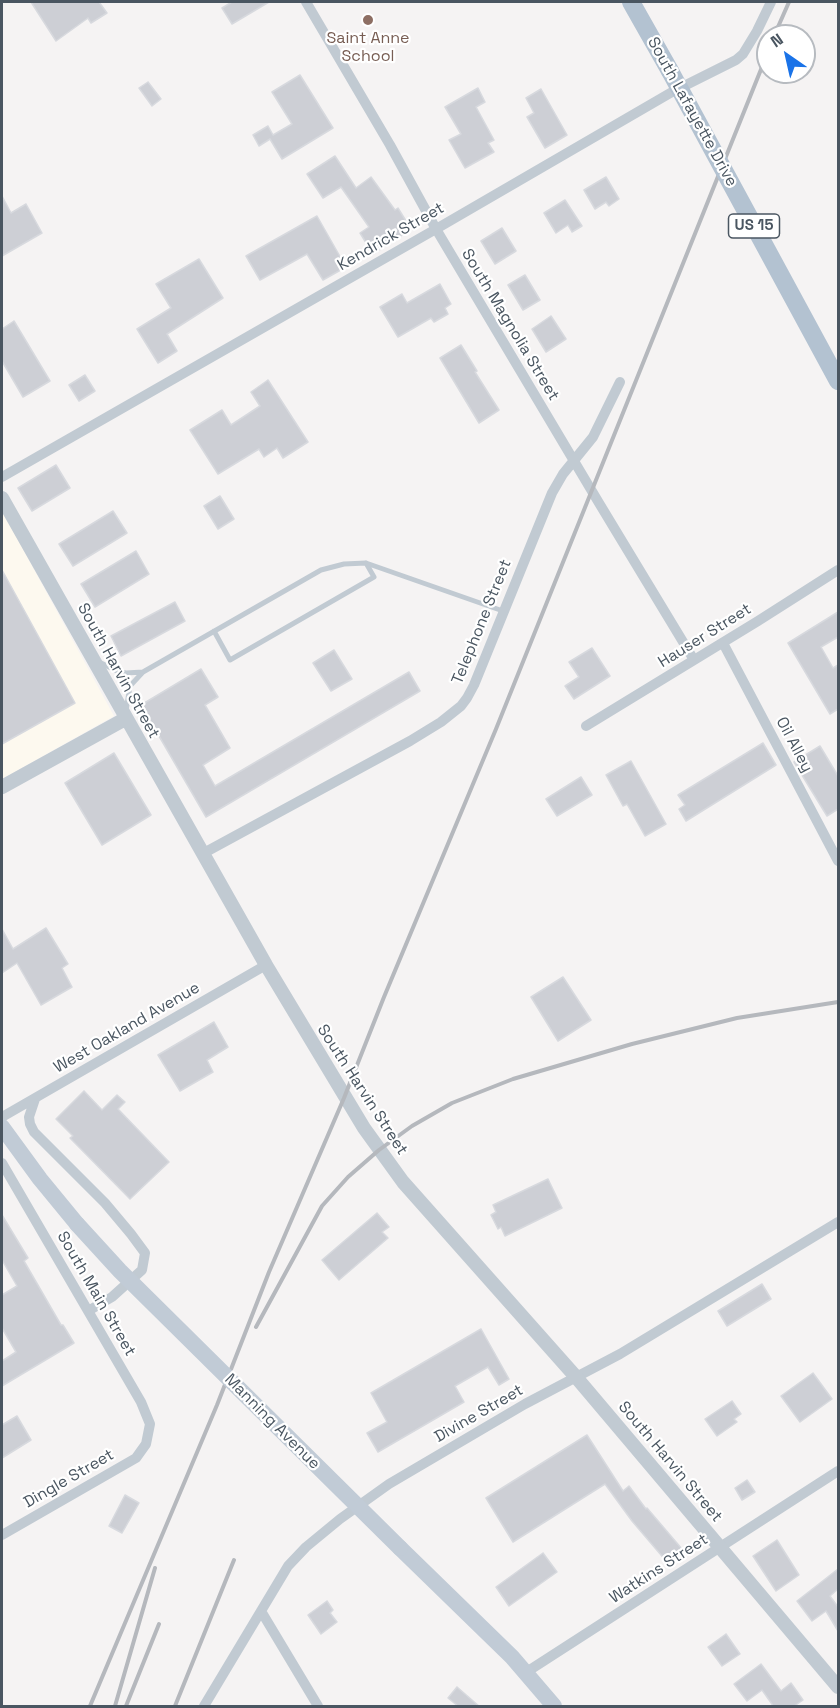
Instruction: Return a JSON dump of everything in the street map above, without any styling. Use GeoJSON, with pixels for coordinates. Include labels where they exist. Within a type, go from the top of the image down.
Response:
{"type":"FeatureCollection","features":[{"type":"Feature","properties":{"kind":"main road","name":"South Lafayette Drive"},"geometry":{"type":"LineString","coordinates":[[631,2],[838,381]]}},
{"type":"Feature","properties":{"kind":"main road","name":"Manning Avenue"},"geometry":{"type":"LineString","coordinates":[[2,1127],[40,1179],[120,1271],[512,1657],[554,1707]]}},
{"type":"Feature","properties":{"kind":"street","name":"South Magnolia Street"},"geometry":{"type":"LineString","coordinates":[[306,2],[436,229],[694,660]]}},
{"type":"Feature","properties":{"kind":"street","name":"Kendrick Street"},"geometry":{"type":"LineString","coordinates":[[2,477],[672,92],[736,60],[743,54],[757,31],[771,2]]}},
{"type":"Feature","properties":{"kind":"street","name":"Telephone Street"},"geometry":{"type":"LineString","coordinates":[[202,854],[410,741],[441,722],[461,706],[474,685],[552,493],[562,474],[593,437],[620,382]]}},
{"type":"Feature","properties":{"kind":"street","name":"South Harvin Street"},"geometry":{"type":"LineString","coordinates":[[2,498],[202,854],[349,1106],[403,1182],[576,1377],[838,1687]]}},
{"type":"Feature","properties":{"kind":"street","name":"Hauser Street"},"geometry":{"type":"LineString","coordinates":[[586,726],[838,570]]}},
{"type":"Feature","properties":{"kind":"street","name":"Oil Alley"},"geometry":{"type":"LineString","coordinates":[[723,643],[838,861]]}},
{"type":"Feature","properties":{"kind":"street"},"geometry":{"type":"LineString","coordinates":[[2,787],[125,719]]}},
{"type":"Feature","properties":{"kind":"street","name":"West Oakland Avenue"},"geometry":{"type":"LineString","coordinates":[[2,1117],[266,965]]}},
{"type":"Feature","properties":{"kind":"street"},"geometry":{"type":"LineString","coordinates":[[34,1099],[29,1117],[34,1132],[105,1203],[145,1253],[142,1270],[112,1297],[88,1311]]}},
{"type":"Feature","properties":{"kind":"street","name":"South Main Street"},"geometry":{"type":"LineString","coordinates":[[2,1162],[148,1416],[150,1424],[146,1444]]}},
{"type":"Feature","properties":{"kind":"street","name":"Divine Street"},"geometry":{"type":"LineString","coordinates":[[204,1707],[288,1566],[306,1547],[340,1519],[389,1484],[525,1404],[620,1354],[838,1222]]}},
{"type":"Feature","properties":{"kind":"street","name":"Dingle Street"},"geometry":{"type":"LineString","coordinates":[[2,1535],[136,1458],[146,1444]]}},
{"type":"Feature","properties":{"kind":"street","name":"Watkins Street"},"geometry":{"type":"LineString","coordinates":[[525,1673],[838,1471]]}},
{"type":"Feature","properties":{"kind":"street"},"geometry":{"type":"LineString","coordinates":[[261,1611],[318,1707]]}},
{"type":"Feature","properties":{"kind":"lane"},"geometry":{"type":"LineString","coordinates":[[125,719],[130,686],[143,672],[321,570],[344,564],[366,563],[503,611]]}},
{"type":"Feature","properties":{"kind":"lane"},"geometry":{"type":"LineString","coordinates":[[214,631],[230,660],[374,577],[366,563]]}},
{"type":"Feature","properties":{"kind":"lane"},"geometry":{"type":"LineString","coordinates":[[92,659],[126,673],[143,672]]}},
{"type":"Feature","properties":{"kind":"shaded area"},"geometry":{"type":"Polygon","coordinates":[[[2,511],[114,716],[2,779],[2,511]]]}},
{"type":"Feature","properties":{"kind":"building"},"geometry":{"type":"Polygon","coordinates":[[[31,2],[99,2],[107,13],[91,23],[88,18],[56,41],[31,2]]]}},
{"type":"Feature","properties":{"kind":"building"},"geometry":{"type":"Polygon","coordinates":[[[232,2],[269,2],[232,24],[222,8],[232,2]]]}},
{"type":"Feature","properties":{"kind":"building"},"geometry":{"type":"Polygon","coordinates":[[[300,75],[333,128],[282,159],[270,139],[259,146],[253,135],[268,126],[273,135],[292,124],[272,92],[300,75]]]}},
{"type":"Feature","properties":{"kind":"building"},"geometry":{"type":"Polygon","coordinates":[[[148,82],[161,99],[152,106],[139,88],[148,82]]]}},
{"type":"Feature","properties":{"kind":"building"},"geometry":{"type":"Polygon","coordinates":[[[478,88],[485,102],[476,107],[494,140],[488,143],[494,152],[465,168],[449,140],[461,134],[445,107],[478,88]]]}},
{"type":"Feature","properties":{"kind":"building"},"geometry":{"type":"Polygon","coordinates":[[[541,89],[567,135],[545,148],[527,117],[534,113],[526,98],[541,89]]]}},
{"type":"Feature","properties":{"kind":"building"},"geometry":{"type":"Polygon","coordinates":[[[335,156],[356,188],[371,177],[395,210],[398,208],[411,229],[373,254],[360,233],[369,227],[341,187],[323,198],[307,174],[335,156]]]}},
{"type":"Feature","properties":{"kind":"building"},"geometry":{"type":"Polygon","coordinates":[[[606,177],[619,199],[609,206],[606,202],[595,209],[584,190],[606,177]]]}},
{"type":"Feature","properties":{"kind":"building"},"geometry":{"type":"Polygon","coordinates":[[[2,196],[11,213],[26,204],[42,233],[2,256],[2,196]]]}},
{"type":"Feature","properties":{"kind":"building"},"geometry":{"type":"Polygon","coordinates":[[[565,200],[582,226],[572,232],[568,225],[556,233],[544,213],[565,200]]]}},
{"type":"Feature","properties":{"kind":"building"},"geometry":{"type":"Polygon","coordinates":[[[317,216],[346,267],[323,280],[307,254],[260,280],[246,256],[317,216]]]}},
{"type":"Feature","properties":{"kind":"building"},"geometry":{"type":"Polygon","coordinates":[[[502,228],[516,251],[495,264],[481,241],[502,228]]]}},
{"type":"Feature","properties":{"kind":"building"},"geometry":{"type":"Polygon","coordinates":[[[199,259],[223,298],[167,334],[177,351],[158,363],[137,329],[171,308],[156,284],[199,259]]]}},
{"type":"Feature","properties":{"kind":"building"},"geometry":{"type":"Polygon","coordinates":[[[525,275],[540,300],[523,310],[508,285],[525,275]]]}},
{"type":"Feature","properties":{"kind":"building"},"geometry":{"type":"Polygon","coordinates":[[[440,284],[451,304],[445,308],[448,314],[434,322],[431,318],[398,337],[380,307],[402,294],[407,303],[440,284]]]}},
{"type":"Feature","properties":{"kind":"building"},"geometry":{"type":"Polygon","coordinates":[[[551,316],[566,339],[546,352],[532,329],[551,316]]]}},
{"type":"Feature","properties":{"kind":"building"},"geometry":{"type":"Polygon","coordinates":[[[14,321],[50,381],[23,397],[2,361],[2,329],[14,321]]]}},
{"type":"Feature","properties":{"kind":"building"},"geometry":{"type":"Polygon","coordinates":[[[461,345],[499,410],[479,423],[440,358],[461,345]]]}},
{"type":"Feature","properties":{"kind":"building"},"geometry":{"type":"Polygon","coordinates":[[[85,375],[95,391],[79,401],[69,385],[85,375]]]}},
{"type":"Feature","properties":{"kind":"building"},"geometry":{"type":"Polygon","coordinates":[[[268,380],[308,442],[283,458],[277,448],[264,457],[259,449],[218,474],[190,430],[222,410],[231,425],[260,406],[251,392],[268,380]]]}},
{"type":"Feature","properties":{"kind":"building"},"geometry":{"type":"Polygon","coordinates":[[[56,465],[70,488],[32,511],[18,488],[56,465]]]}},
{"type":"Feature","properties":{"kind":"building"},"geometry":{"type":"Polygon","coordinates":[[[220,496],[234,519],[218,529],[204,506],[220,496]]]}},
{"type":"Feature","properties":{"kind":"building"},"geometry":{"type":"Polygon","coordinates":[[[113,511],[127,533],[73,566],[59,544],[113,511]]]}},
{"type":"Feature","properties":{"kind":"building"},"geometry":{"type":"Polygon","coordinates":[[[136,551],[149,574],[95,607],[81,584],[136,551]]]}},
{"type":"Feature","properties":{"kind":"building"},"geometry":{"type":"Polygon","coordinates":[[[2,570],[75,703],[2,744],[2,570]]]}},
{"type":"Feature","properties":{"kind":"building"},"geometry":{"type":"Polygon","coordinates":[[[175,602],[185,621],[121,656],[111,636],[175,602]]]}},
{"type":"Feature","properties":{"kind":"building"},"geometry":{"type":"Polygon","coordinates":[[[838,612],[838,637],[821,647],[833,668],[838,665],[838,709],[830,714],[788,643],[838,612]]]}},
{"type":"Feature","properties":{"kind":"building"},"geometry":{"type":"Polygon","coordinates":[[[592,648],[610,676],[574,699],[565,686],[579,677],[569,662],[592,648]]]}},
{"type":"Feature","properties":{"kind":"building"},"geometry":{"type":"Polygon","coordinates":[[[334,650],[352,679],[331,691],[313,663],[334,650]]]}},
{"type":"Feature","properties":{"kind":"building"},"geometry":{"type":"Polygon","coordinates":[[[201,669],[218,697],[205,705],[230,748],[203,765],[215,786],[409,672],[420,691],[206,817],[141,705],[201,669]]]}},
{"type":"Feature","properties":{"kind":"building"},"geometry":{"type":"Polygon","coordinates":[[[763,743],[776,765],[686,821],[679,809],[685,805],[678,795],[763,743]]]}},
{"type":"Feature","properties":{"kind":"building"},"geometry":{"type":"Polygon","coordinates":[[[820,746],[838,776],[838,809],[827,816],[794,762],[820,746]]]}},
{"type":"Feature","properties":{"kind":"building"},"geometry":{"type":"Polygon","coordinates":[[[114,753],[151,815],[102,845],[65,783],[114,753]]]}},
{"type":"Feature","properties":{"kind":"building"},"geometry":{"type":"Polygon","coordinates":[[[631,761],[666,824],[645,836],[627,804],[623,806],[606,775],[631,761]]]}},
{"type":"Feature","properties":{"kind":"building"},"geometry":{"type":"Polygon","coordinates":[[[581,777],[592,795],[557,816],[546,799],[581,777]]]}},
{"type":"Feature","properties":{"kind":"building"},"geometry":{"type":"Polygon","coordinates":[[[46,928],[68,964],[62,968],[72,987],[41,1005],[17,963],[2,973],[2,929],[13,949],[46,928]]]}},
{"type":"Feature","properties":{"kind":"building"},"geometry":{"type":"Polygon","coordinates":[[[563,977],[591,1020],[558,1041],[531,997],[563,977]]]}},
{"type":"Feature","properties":{"kind":"building"},"geometry":{"type":"Polygon","coordinates":[[[214,1022],[228,1047],[207,1060],[213,1072],[180,1091],[158,1055],[214,1022]]]}},
{"type":"Feature","properties":{"kind":"building"},"geometry":{"type":"Polygon","coordinates":[[[84,1091],[102,1110],[117,1095],[125,1102],[118,1109],[169,1162],[130,1199],[70,1138],[73,1136],[56,1119],[84,1091]]]}},
{"type":"Feature","properties":{"kind":"building"},"geometry":{"type":"Polygon","coordinates":[[[548,1179],[562,1208],[505,1236],[501,1227],[498,1229],[491,1215],[496,1212],[493,1205],[548,1179]]]}},
{"type":"Feature","properties":{"kind":"building"},"geometry":{"type":"Polygon","coordinates":[[[377,1213],[389,1227],[382,1232],[388,1238],[339,1280],[322,1260],[377,1213]]]}},
{"type":"Feature","properties":{"kind":"building"},"geometry":{"type":"Polygon","coordinates":[[[2,1215],[28,1258],[24,1261],[74,1343],[2,1386],[2,1361],[16,1352],[2,1328],[2,1295],[17,1286],[2,1260],[2,1215]]]}},
{"type":"Feature","properties":{"kind":"building"},"geometry":{"type":"Polygon","coordinates":[[[762,1284],[771,1299],[727,1326],[718,1311],[762,1284]]]}},
{"type":"Feature","properties":{"kind":"building"},"geometry":{"type":"Polygon","coordinates":[[[481,1329],[509,1379],[499,1385],[488,1367],[455,1386],[464,1402],[378,1452],[367,1433],[387,1422],[371,1393],[481,1329]]]}},
{"type":"Feature","properties":{"kind":"building"},"geometry":{"type":"Polygon","coordinates":[[[813,1373],[832,1399],[800,1422],[781,1396],[813,1373]]]}},
{"type":"Feature","properties":{"kind":"building"},"geometry":{"type":"Polygon","coordinates":[[[732,1401],[741,1414],[734,1419],[737,1422],[717,1436],[705,1419],[732,1401]]]}},
{"type":"Feature","properties":{"kind":"building"},"geometry":{"type":"Polygon","coordinates":[[[17,1416],[31,1440],[2,1458],[2,1425],[17,1416]]]}},
{"type":"Feature","properties":{"kind":"building"},"geometry":{"type":"Polygon","coordinates":[[[587,1435],[623,1491],[629,1486],[682,1549],[667,1562],[632,1521],[605,1484],[513,1542],[486,1498],[587,1435]]]}},
{"type":"Feature","properties":{"kind":"building"},"geometry":{"type":"Polygon","coordinates":[[[747,1480],[755,1492],[742,1500],[735,1488],[747,1480]]]}},
{"type":"Feature","properties":{"kind":"building"},"geometry":{"type":"Polygon","coordinates":[[[125,1495],[139,1503],[122,1533],[109,1526],[125,1495]]]}},
{"type":"Feature","properties":{"kind":"building"},"geometry":{"type":"Polygon","coordinates":[[[777,1540],[799,1575],[776,1591],[753,1556],[777,1540]]]}},
{"type":"Feature","properties":{"kind":"building"},"geometry":{"type":"Polygon","coordinates":[[[543,1553],[557,1572],[509,1606],[496,1587],[543,1553]]]}},
{"type":"Feature","properties":{"kind":"building"},"geometry":{"type":"Polygon","coordinates":[[[838,1569],[838,1589],[830,1596],[838,1607],[838,1631],[826,1611],[812,1621],[797,1601],[838,1569]]]}},
{"type":"Feature","properties":{"kind":"building"},"geometry":{"type":"Polygon","coordinates":[[[327,1601],[333,1610],[330,1613],[337,1622],[321,1634],[308,1615],[327,1601]]]}},
{"type":"Feature","properties":{"kind":"building"},"geometry":{"type":"Polygon","coordinates":[[[726,1634],[740,1654],[722,1666],[708,1647],[726,1634]]]}},
{"type":"Feature","properties":{"kind":"building"},"geometry":{"type":"Polygon","coordinates":[[[761,1664],[781,1691],[791,1683],[803,1700],[793,1707],[774,1707],[762,1690],[747,1701],[734,1684],[761,1664]]]}},
{"type":"Feature","properties":{"kind":"building"},"geometry":{"type":"Polygon","coordinates":[[[457,1687],[480,1707],[459,1707],[448,1698],[457,1687]]]}},
{"type":"Feature","properties":{"kind":"railway"},"geometry":{"type":"LineString","coordinates":[[779,24],[789,2]]}},
{"type":"Feature","properties":{"kind":"railway"},"geometry":{"type":"LineString","coordinates":[[90,1706],[496,729],[756,82]]}},
{"type":"Feature","properties":{"kind":"railway"},"geometry":{"type":"LineString","coordinates":[[256,1327],[322,1206],[348,1177],[379,1150],[412,1126],[452,1103],[513,1079],[632,1044],[737,1018],[838,1002]]}},
{"type":"Feature","properties":{"kind":"railway"},"geometry":{"type":"LineString","coordinates":[[175,1706],[234,1560]]}},
{"type":"Feature","properties":{"kind":"railway"},"geometry":{"type":"LineString","coordinates":[[115,1706],[155,1568]]}},
{"type":"Feature","properties":{"kind":"railway"},"geometry":{"type":"LineString","coordinates":[[126,1706],[159,1624]]}},
{"type":"Feature","properties":{"kind":"place","name":"Saint Anne School"},"geometry":{"type":"Point","coordinates":[368,20]}}]}
